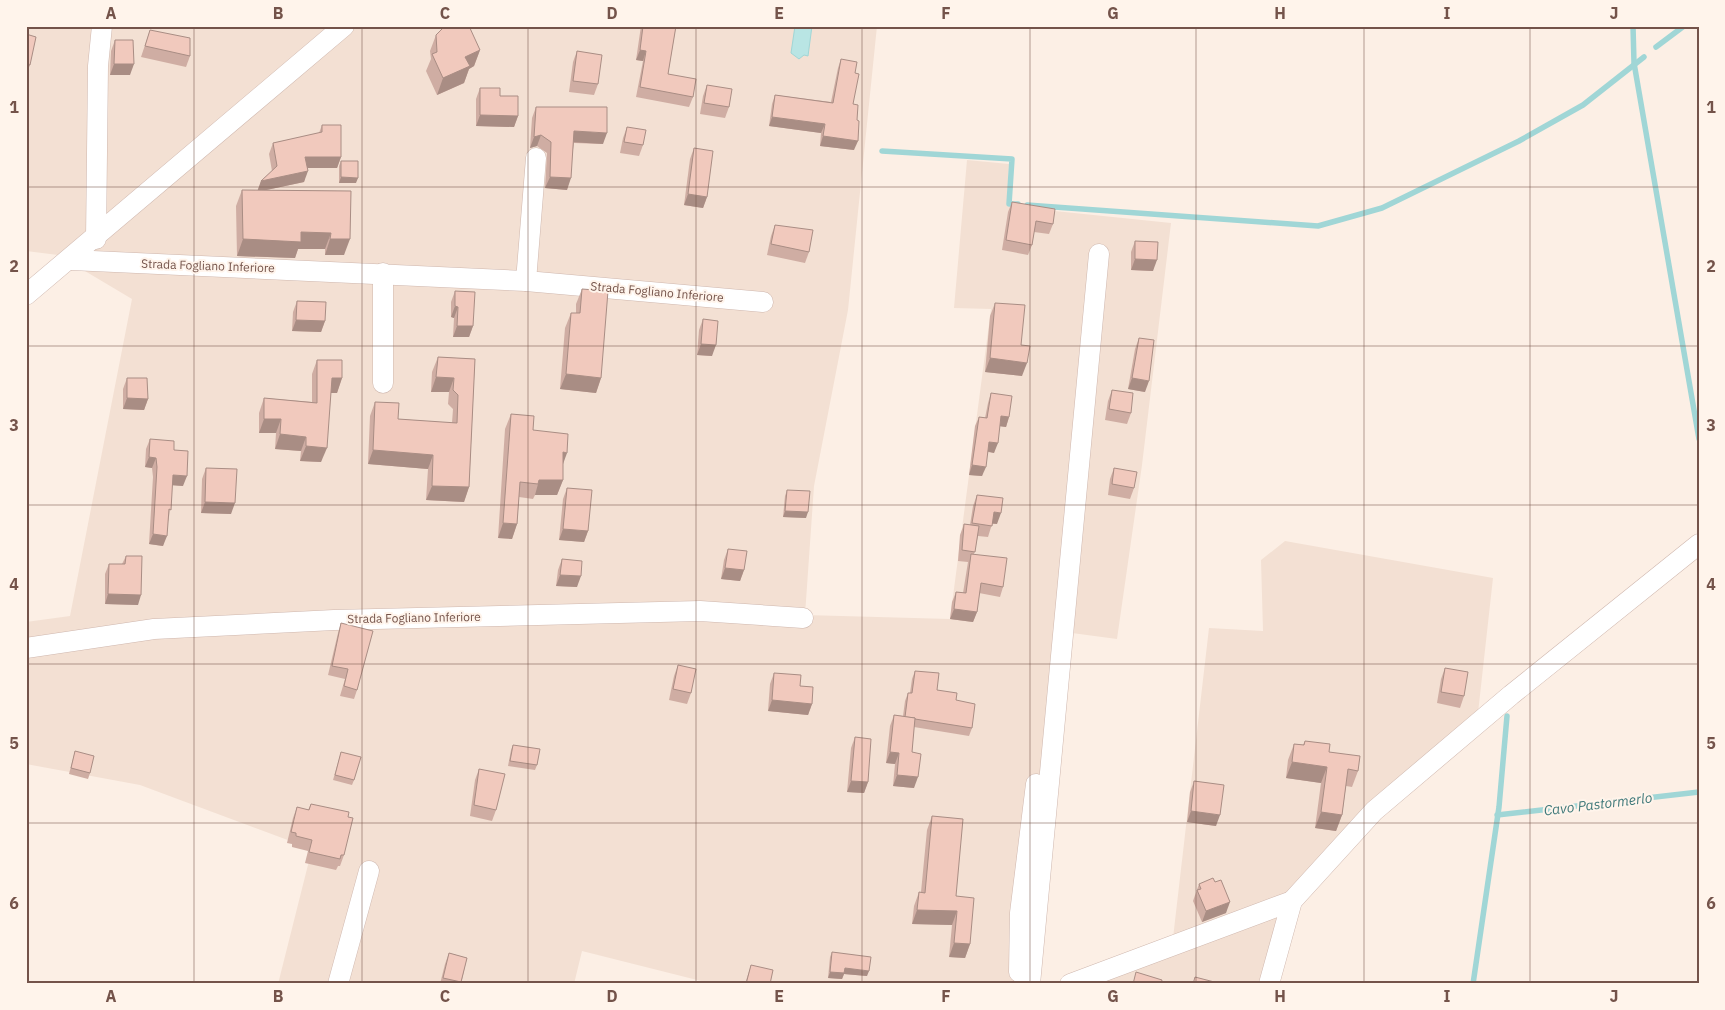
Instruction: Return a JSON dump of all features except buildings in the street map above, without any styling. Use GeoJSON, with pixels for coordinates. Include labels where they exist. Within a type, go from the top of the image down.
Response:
{"type":"FeatureCollection","features":[{"type":"Feature","properties":{"kind":"street"},"geometry":{"type":"LineString","coordinates":[[96,239],[98,66],[102,26]]}},
{"type":"Feature","properties":{"kind":"street"},"geometry":{"type":"LineString","coordinates":[[26,296],[96,239],[344,26]]}},
{"type":"Feature","properties":{"kind":"street"},"geometry":{"type":"LineString","coordinates":[[526,281],[536,158]]}},
{"type":"Feature","properties":{"kind":"street"},"geometry":{"type":"LineString","coordinates":[[1030,984],[1099,254]]}},
{"type":"Feature","properties":{"kind":"street","name":"Strada Fogliano Inferiore"},"geometry":{"type":"LineString","coordinates":[[71,260],[201,268],[383,273],[526,281],[763,302]]}},
{"type":"Feature","properties":{"kind":"street"},"geometry":{"type":"LineString","coordinates":[[383,273],[383,383]]}},
{"type":"Feature","properties":{"kind":"street"},"geometry":{"type":"LineString","coordinates":[[1269,984],[1292,901],[1374,811],[1511,695],[1699,544]]}},
{"type":"Feature","properties":{"kind":"street","name":"Strada Fogliano Inferiore"},"geometry":{"type":"LineString","coordinates":[[26,648],[154,629],[334,620],[700,611],[803,618]]}},
{"type":"Feature","properties":{"kind":"street"},"geometry":{"type":"LineString","coordinates":[[1019,984],[1020,913],[1040,746]]}},
{"type":"Feature","properties":{"kind":"street"},"geometry":{"type":"LineString","coordinates":[[338,984],[369,871]]}},
{"type":"Feature","properties":{"kind":"street"},"geometry":{"type":"LineString","coordinates":[[1077,982],[1292,901]]}},
{"type":"Feature","properties":{"kind":"shaded area"},"geometry":{"type":"Polygon","coordinates":[[[26,26],[877,26],[848,310],[814,486],[805,615],[950,619],[991,309],[954,308],[967,160],[1009,164],[1007,206],[1171,223],[1142,465],[1117,639],[1072,633],[1036,984],[713,984],[582,951],[574,984],[278,984],[312,849],[140,785],[26,764],[26,622],[70,616],[132,299],[58,255],[26,251],[26,26]]]}},
{"type":"Feature","properties":{"kind":"shaded area"},"geometry":{"type":"Polygon","coordinates":[[[1285,541],[1493,578],[1476,731],[1375,817],[1298,905],[1275,984],[1055,984],[1173,938],[1209,628],[1263,631],[1261,560],[1285,541]]]}},
{"type":"Feature","properties":{"kind":"water"},"geometry":{"type":"Polygon","coordinates":[[[795,26],[812,26],[808,56],[804,55],[799,59],[791,53],[795,26]]]}},
{"type":"Feature","properties":{"kind":"waterway"},"geometry":{"type":"LineString","coordinates":[[1633,26],[1634,63],[1699,439]]}},
{"type":"Feature","properties":{"kind":"waterway"},"geometry":{"type":"LineString","coordinates":[[1656,47],[1684,26]]}},
{"type":"Feature","properties":{"kind":"waterway"},"geometry":{"type":"LineString","coordinates":[[1027,205],[1318,226],[1382,208],[1519,141],[1583,105],[1644,57]]}},
{"type":"Feature","properties":{"kind":"waterway"},"geometry":{"type":"LineString","coordinates":[[882,151],[1012,159],[1009,204],[1018,204]]}},
{"type":"Feature","properties":{"kind":"waterway","name":"Cavo Pastormerlo"},"geometry":{"type":"LineString","coordinates":[[1473,984],[1499,807],[1507,716]]}},
{"type":"Feature","properties":{"kind":"waterway","name":"Cavo Pastormerlo"},"geometry":{"type":"LineString","coordinates":[[1497,815],[1699,792]]}}]}
